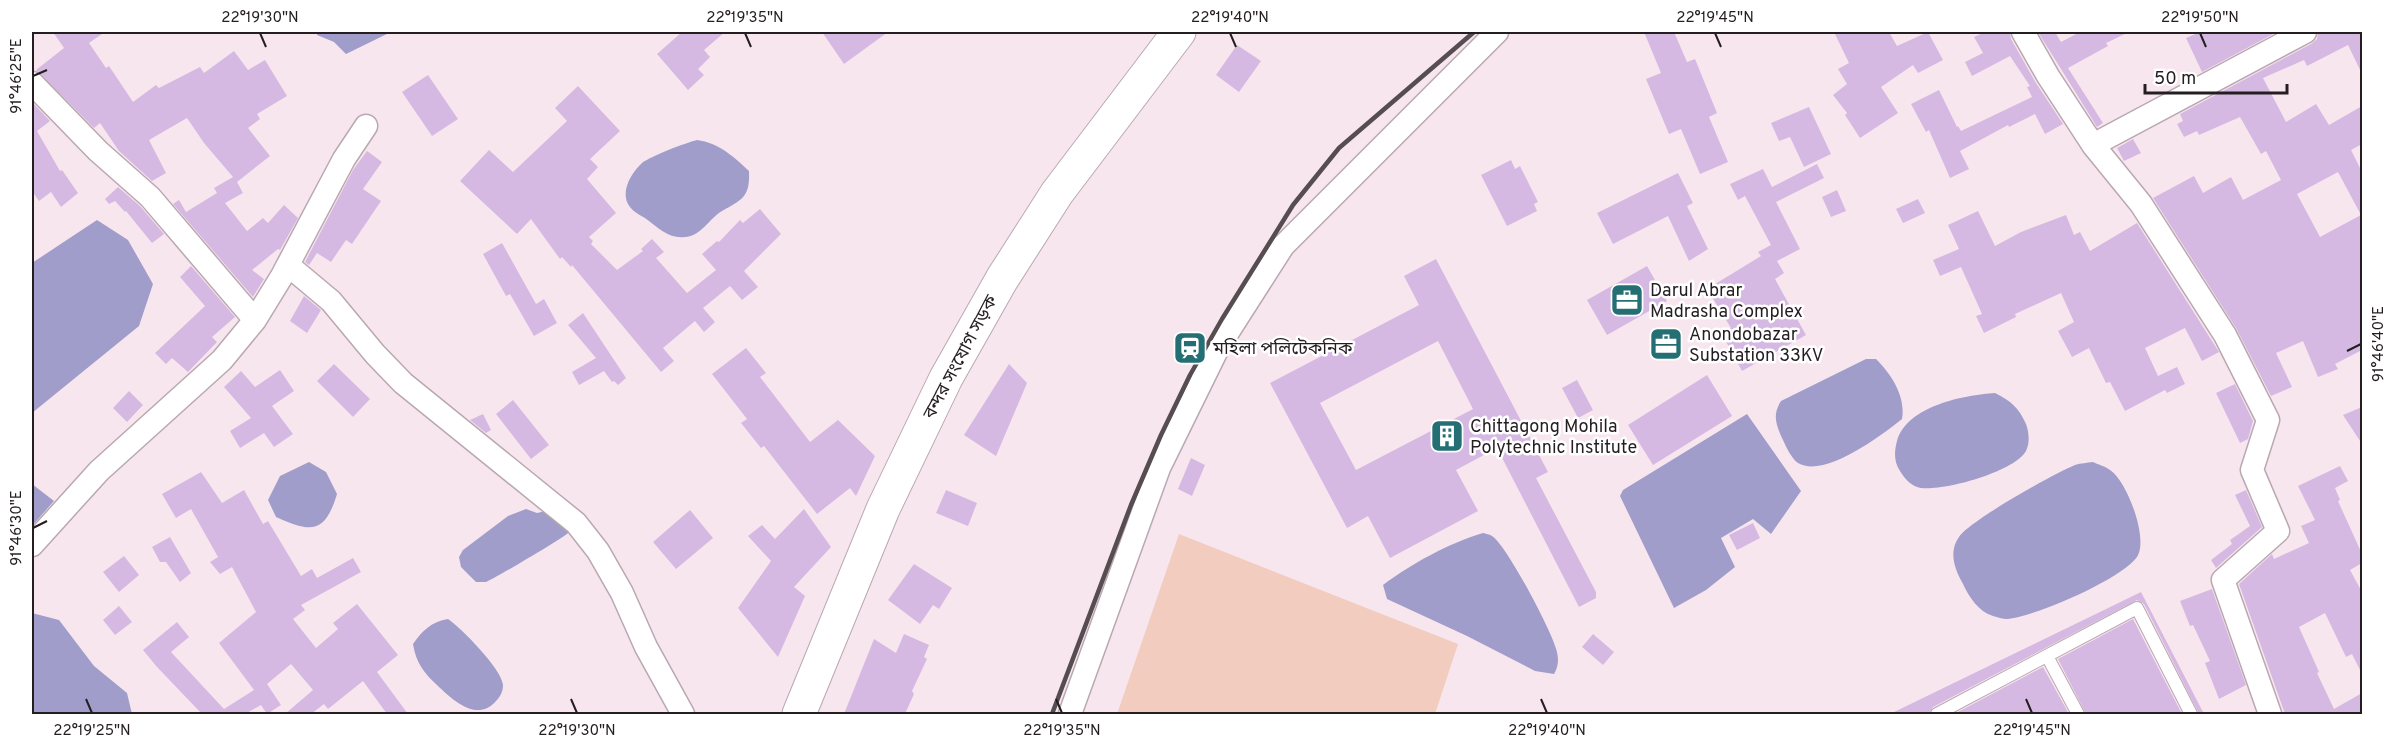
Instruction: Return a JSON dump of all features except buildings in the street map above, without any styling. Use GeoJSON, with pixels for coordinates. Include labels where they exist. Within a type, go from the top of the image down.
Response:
{"type":"FeatureCollection","features":[{"type":"Feature","properties":{"kind":"highway","name":"বন্দর সংযোগ সড়ক"},"geometry":{"type":"LineString","coordinates":[[799,714],[883,509],[946,378],[1002,279],[1057,193],[1169,36]]}},
{"type":"Feature","properties":{"kind":"street"},"geometry":{"type":"LineString","coordinates":[[1070,714],[1159,468],[1219,346],[1284,246],[1497,32]]}},
{"type":"Feature","properties":{"kind":"street"},"geometry":{"type":"LineString","coordinates":[[2023,32],[2048,76],[2093,145],[2141,204],[2218,325],[2268,420],[2252,470],[2278,531],[2223,580],[2270,714]]}},
{"type":"Feature","properties":{"kind":"street"},"geometry":{"type":"LineString","coordinates":[[2093,145],[2305,32]]}},
{"type":"Feature","properties":{"kind":"street"},"geometry":{"type":"LineString","coordinates":[[32,83],[98,151],[150,197],[255,320]]}},
{"type":"Feature","properties":{"kind":"street"},"geometry":{"type":"LineString","coordinates":[[32,545],[99,471],[222,360],[255,320],[288,265],[344,159],[366,126]]}},
{"type":"Feature","properties":{"kind":"street"},"geometry":{"type":"LineString","coordinates":[[288,265],[331,301],[403,382],[576,523],[598,551],[622,593],[646,647],[683,714]]}},
{"type":"Feature","properties":{"kind":"lane"},"geometry":{"type":"LineString","coordinates":[[1938,714],[2137,608],[2191,714]]}},
{"type":"Feature","properties":{"kind":"lane"},"geometry":{"type":"LineString","coordinates":[[2047,656],[2078,714]]}},
{"type":"Feature","properties":{"kind":"shaded area"},"geometry":{"type":"Polygon","coordinates":[[[317,32],[391,32],[346,54],[334,42],[317,35],[317,32]]]}},
{"type":"Feature","properties":{"kind":"shaded area"},"geometry":{"type":"Polygon","coordinates":[[[697,140],[719,147],[743,165],[749,171],[748,187],[740,200],[717,214],[696,234],[685,237],[670,235],[632,209],[627,202],[626,190],[630,178],[642,163],[668,150],[697,140]]]}},
{"type":"Feature","properties":{"kind":"shaded area"},"geometry":{"type":"Polygon","coordinates":[[[97,220],[128,240],[153,284],[139,326],[32,413],[32,263],[97,220]]]}},
{"type":"Feature","properties":{"kind":"shaded area"},"geometry":{"type":"Polygon","coordinates":[[[1866,359],[1876,359],[1892,379],[1902,402],[1902,419],[1867,444],[1837,460],[1809,466],[1798,463],[1787,449],[1777,425],[1776,416],[1781,401],[1866,359]]]}},
{"type":"Feature","properties":{"kind":"shaded area"},"geometry":{"type":"Polygon","coordinates":[[[1995,393],[2014,406],[2026,424],[2028,445],[2019,459],[1978,479],[1945,486],[1921,488],[1906,480],[1897,464],[1895,449],[1903,429],[1912,419],[1924,411],[1953,400],[1995,393]]]}},
{"type":"Feature","properties":{"kind":"shaded area"},"geometry":{"type":"Polygon","coordinates":[[[1747,414],[1801,491],[1771,534],[1753,519],[1721,538],[1735,567],[1706,590],[1674,608],[1620,496],[1623,490],[1747,414]]]}},
{"type":"Feature","properties":{"kind":"shaded area"},"geometry":{"type":"Polygon","coordinates":[[[309,462],[326,472],[337,494],[322,523],[308,527],[276,517],[268,500],[280,476],[309,462]]]}},
{"type":"Feature","properties":{"kind":"shaded area"},"geometry":{"type":"Polygon","coordinates":[[[2093,462],[2117,476],[2129,498],[2140,537],[2137,557],[2114,576],[2096,586],[2037,612],[2007,619],[1983,611],[1968,594],[1955,567],[1953,555],[1959,537],[1995,509],[2032,487],[2075,465],[2093,462]]]}},
{"type":"Feature","properties":{"kind":"shaded area"},"geometry":{"type":"Polygon","coordinates":[[[32,484],[54,501],[32,526],[32,484]]]}},
{"type":"Feature","properties":{"kind":"shaded area"},"geometry":{"type":"Polygon","coordinates":[[[526,509],[537,513],[546,511],[568,528],[568,533],[486,582],[476,582],[461,567],[459,557],[463,550],[508,516],[526,509]]]}},
{"type":"Feature","properties":{"kind":"shaded area"},"geometry":{"type":"Polygon","coordinates":[[[1483,533],[1492,536],[1508,555],[1539,610],[1557,652],[1558,664],[1554,674],[1535,671],[1387,599],[1383,585],[1394,577],[1444,548],[1483,533]]]}},
{"type":"Feature","properties":{"kind":"shaded area"},"geometry":{"type":"Polygon","coordinates":[[[1179,534],[1458,644],[1435,714],[1117,714],[1179,534]]]}},
{"type":"Feature","properties":{"kind":"shaded area"},"geometry":{"type":"Polygon","coordinates":[[[32,613],[59,620],[94,666],[127,693],[132,714],[32,714],[32,613]]]}},
{"type":"Feature","properties":{"kind":"shaded area"},"geometry":{"type":"Polygon","coordinates":[[[448,619],[480,649],[501,678],[503,685],[501,694],[489,707],[473,710],[458,703],[433,681],[419,662],[413,644],[428,627],[448,619]]]}},
{"type":"Feature","properties":{"kind":"railway"},"geometry":{"type":"LineString","coordinates":[[1052,714],[1131,505],[1161,435],[1190,375],[1222,319],[1293,205],[1339,148],[1474,32]]}},
{"type":"Feature","properties":{"kind":"place","name":"Darul Abrar Madrasha Complex"},"geometry":{"type":"Point","coordinates":[1627,300]}},
{"type":"Feature","properties":{"kind":"place","name":"Anondobazar Substation 33KV"},"geometry":{"type":"Point","coordinates":[1666,344]}},
{"type":"Feature","properties":{"kind":"place","name":"মহিলা পলিটেকনিক"},"geometry":{"type":"Point","coordinates":[1190,348]}},
{"type":"Feature","properties":{"kind":"place","name":"Chittagong Mohila Polytechnic Institute"},"geometry":{"type":"Point","coordinates":[1447,436]}}]}
